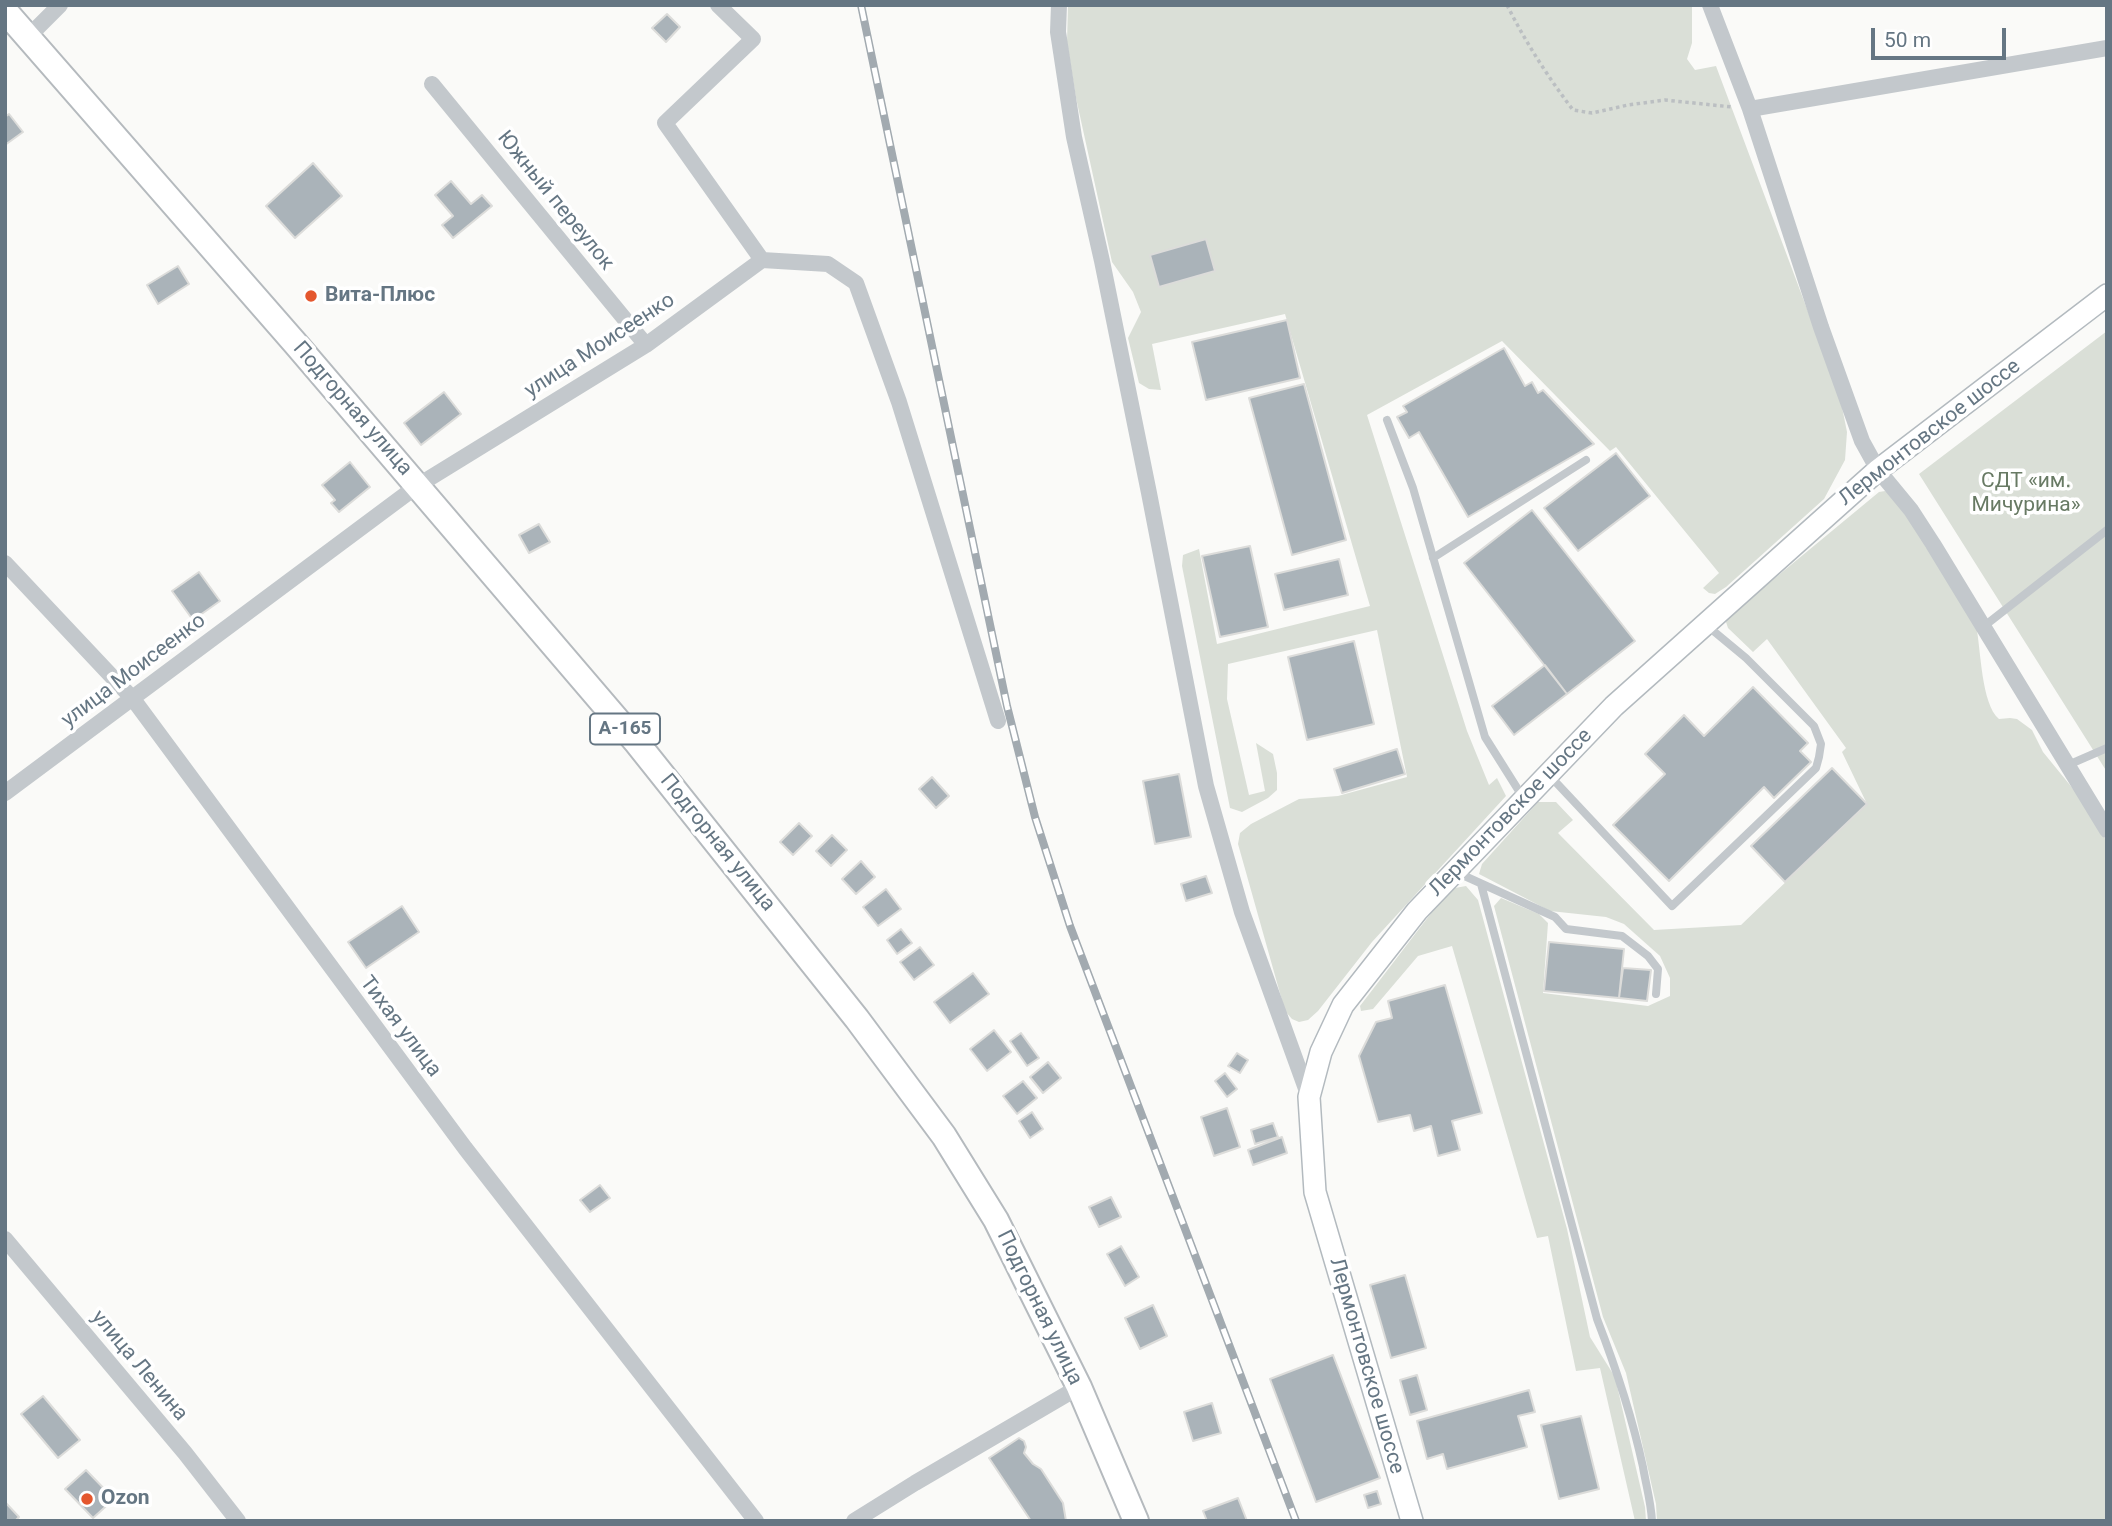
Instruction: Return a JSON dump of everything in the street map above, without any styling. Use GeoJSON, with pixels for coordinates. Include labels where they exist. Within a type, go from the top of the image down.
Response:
{"type":"FeatureCollection","features":[{"type":"Feature","properties":{"kind":"main road","name":"Подгорная улица"},"geometry":{"type":"LineString","coordinates":[[5,11],[637,743],[857,1019],[944,1136],[996,1220],[1079,1387],[1136,1521]]}},
{"type":"Feature","properties":{"kind":"street"},"geometry":{"type":"LineString","coordinates":[[28,37],[60,5]]}},
{"type":"Feature","properties":{"kind":"street"},"geometry":{"type":"LineString","coordinates":[[718,5],[753,39],[665,123],[762,260],[828,264],[856,283],[899,402],[998,721]]}},
{"type":"Feature","properties":{"kind":"street"},"geometry":{"type":"LineString","coordinates":[[1059,5],[1058,32],[1073,137],[1102,261],[1206,786],[1242,912],[1309,1097]]}},
{"type":"Feature","properties":{"kind":"street"},"geometry":{"type":"LineString","coordinates":[[1710,5],[1750,109],[1821,327],[1862,441],[1878,470],[1911,510],[2107,830]]}},
{"type":"Feature","properties":{"kind":"street"},"geometry":{"type":"LineString","coordinates":[[1750,109],[2107,47]]}},
{"type":"Feature","properties":{"kind":"street","name":"Южный переулок"},"geometry":{"type":"LineString","coordinates":[[432,84],[646,345]]}},
{"type":"Feature","properties":{"kind":"street","name":"улица Моисеенко"},"geometry":{"type":"LineString","coordinates":[[5,793],[417,486],[646,345],[762,260]]}},
{"type":"Feature","properties":{"kind":"street","name":"Лермонтовское шоссе"},"geometry":{"type":"LineString","coordinates":[[1412,1521],[1315,1192],[1309,1097],[1321,1052],[1343,1005],[1418,911],[1614,706],[1878,470],[2107,295]]}},
{"type":"Feature","properties":{"kind":"street","name":"Тихая улица"},"geometry":{"type":"LineString","coordinates":[[5,563],[133,699],[465,1149],[756,1521]]}},
{"type":"Feature","properties":{"kind":"street","name":"улица Ленина"},"geometry":{"type":"LineString","coordinates":[[6,1243],[185,1453],[238,1521]]}},
{"type":"Feature","properties":{"kind":"street"},"geometry":{"type":"LineString","coordinates":[[854,1521],[1079,1387]]}},
{"type":"Feature","properties":{"kind":"lane"},"geometry":{"type":"LineString","coordinates":[[1387,420],[1413,488],[1485,737],[1524,799]]}},
{"type":"Feature","properties":{"kind":"lane"},"geometry":{"type":"LineString","coordinates":[[1433,558],[1586,460]]}},
{"type":"Feature","properties":{"kind":"lane"},"geometry":{"type":"LineString","coordinates":[[1983,627],[2107,530]]}},
{"type":"Feature","properties":{"kind":"lane"},"geometry":{"type":"LineString","coordinates":[[1548,774],[1672,906],[1815,768],[1821,744],[1814,726],[1746,659],[1705,624]]}},
{"type":"Feature","properties":{"kind":"lane"},"geometry":{"type":"LineString","coordinates":[[2068,765],[2107,748]]}},
{"type":"Feature","properties":{"kind":"lane"},"geometry":{"type":"LineString","coordinates":[[1455,872],[1555,917],[1566,929],[1622,936],[1648,956],[1658,969],[1656,994]]}},
{"type":"Feature","properties":{"kind":"lane"},"geometry":{"type":"LineString","coordinates":[[1481,884],[1594,1307],[1635,1428],[1652,1521]]}},
{"type":"Feature","properties":{"kind":"path"},"geometry":{"type":"LineString","coordinates":[[1507,5],[1551,81],[1573,110],[1592,113],[1628,104],[1665,100],[1750,109]]}},
{"type":"Feature","properties":{"kind":"green space"},"geometry":{"type":"Polygon","coordinates":[[[1068,5],[1692,5],[1692,43],[1687,59],[1695,70],[1716,66],[1840,397],[1847,432],[1845,460],[1824,499],[1715,594],[1703,588],[1719,573],[1616,447],[1610,451],[1502,341],[1367,415],[1467,731],[1489,785],[1497,778],[1506,796],[1372,942],[1308,1020],[1299,1022],[1285,1011],[1238,844],[1240,833],[1251,824],[1299,799],[1338,796],[1407,777],[1377,630],[1228,664],[1227,699],[1249,795],[1265,791],[1256,743],[1273,754],[1277,773],[1277,790],[1268,798],[1242,812],[1230,808],[1182,566],[1183,555],[1199,549],[1217,644],[1370,606],[1285,314],[1152,344],[1161,390],[1149,389],[1139,383],[1128,338],[1141,312],[1133,292],[1112,262],[1076,98],[1067,42],[1068,5]]]}},
{"type":"Feature","properties":{"kind":"green space","name":"СДТ «им. Мичурина»"},"geometry":{"type":"Polygon","coordinates":[[[2107,331],[2107,772],[1919,474],[2107,331]]]}},
{"type":"Feature","properties":{"kind":"green space"},"geometry":{"type":"Polygon","coordinates":[[[1885,491],[1895,496],[1976,625],[1985,689],[1993,712],[1999,719],[2017,719],[2032,730],[2043,752],[2083,801],[2107,842],[2107,1521],[1657,1521],[1656,1504],[1626,1373],[1603,1317],[1494,906],[1501,898],[1539,914],[1548,923],[1543,993],[1648,1006],[1670,996],[1670,978],[1660,956],[1624,924],[1606,917],[1550,911],[1479,874],[1482,864],[1538,802],[1556,802],[1573,820],[1558,833],[1654,930],[1741,925],[1867,804],[1842,752],[1846,748],[1767,639],[1753,652],[1728,628],[1726,622],[1728,617],[1879,492],[1885,491]]]}},
{"type":"Feature","properties":{"kind":"green space"},"geometry":{"type":"Polygon","coordinates":[[[1466,886],[1478,900],[1567,1229],[1590,1337],[1615,1377],[1646,1521],[1635,1521],[1600,1368],[1576,1371],[1548,1236],[1537,1238],[1452,946],[1418,956],[1373,1009],[1361,1011],[1360,1006],[1445,895],[1455,888],[1466,886]]]}},
{"type":"Feature","properties":{"kind":"building"},"geometry":{"type":"Polygon","coordinates":[[[667,14],[680,27],[666,42],[652,28],[667,14]]]}},
{"type":"Feature","properties":{"kind":"building"},"geometry":{"type":"Polygon","coordinates":[[[9,114],[23,132],[5,145],[5,117],[9,114]]]}},
{"type":"Feature","properties":{"kind":"building"},"geometry":{"type":"Polygon","coordinates":[[[313,163],[342,196],[295,238],[266,206],[313,163]]]}},
{"type":"Feature","properties":{"kind":"building"},"geometry":{"type":"Polygon","coordinates":[[[451,181],[471,204],[482,195],[492,206],[453,238],[442,225],[453,216],[435,195],[451,181]]]}},
{"type":"Feature","properties":{"kind":"building"},"geometry":{"type":"Polygon","coordinates":[[[1206,239],[1215,271],[1159,287],[1150,255],[1206,239]]]}},
{"type":"Feature","properties":{"kind":"building"},"geometry":{"type":"Polygon","coordinates":[[[178,266],[189,284],[158,304],[147,285],[178,266]]]}},
{"type":"Feature","properties":{"kind":"building"},"geometry":{"type":"Polygon","coordinates":[[[1287,320],[1300,378],[1206,400],[1192,342],[1287,320]]]}},
{"type":"Feature","properties":{"kind":"building"},"geometry":{"type":"Polygon","coordinates":[[[1504,348],[1525,386],[1532,382],[1538,393],[1543,390],[1594,444],[1468,517],[1419,432],[1409,438],[1397,417],[1407,412],[1403,406],[1504,348]]]}},
{"type":"Feature","properties":{"kind":"building"},"geometry":{"type":"Polygon","coordinates":[[[1304,384],[1346,540],[1292,555],[1249,398],[1304,384]]]}},
{"type":"Feature","properties":{"kind":"building"},"geometry":{"type":"Polygon","coordinates":[[[444,392],[461,414],[421,445],[404,423],[444,392]]]}},
{"type":"Feature","properties":{"kind":"building"},"geometry":{"type":"Polygon","coordinates":[[[1616,453],[1650,496],[1578,551],[1544,508],[1616,453]]]}},
{"type":"Feature","properties":{"kind":"building"},"geometry":{"type":"Polygon","coordinates":[[[350,462],[370,487],[339,512],[331,503],[335,500],[322,485],[350,462]]]}},
{"type":"Feature","properties":{"kind":"building"},"geometry":{"type":"Polygon","coordinates":[[[1532,510],[1635,641],[1567,694],[1464,563],[1532,510]]]}},
{"type":"Feature","properties":{"kind":"building"},"geometry":{"type":"Polygon","coordinates":[[[539,524],[550,542],[529,553],[519,535],[539,524]]]}},
{"type":"Feature","properties":{"kind":"building"},"geometry":{"type":"Polygon","coordinates":[[[1250,546],[1268,627],[1220,637],[1202,556],[1250,546]]]}},
{"type":"Feature","properties":{"kind":"building"},"geometry":{"type":"Polygon","coordinates":[[[1339,559],[1348,595],[1284,610],[1275,574],[1339,559]]]}},
{"type":"Feature","properties":{"kind":"building"},"geometry":{"type":"Polygon","coordinates":[[[199,572],[220,601],[193,620],[172,591],[199,572]]]}},
{"type":"Feature","properties":{"kind":"building"},"geometry":{"type":"Polygon","coordinates":[[[1354,641],[1374,724],[1307,740],[1288,657],[1354,641]]]}},
{"type":"Feature","properties":{"kind":"building"},"geometry":{"type":"Polygon","coordinates":[[[1545,665],[1567,694],[1514,735],[1492,706],[1545,665]]]}},
{"type":"Feature","properties":{"kind":"building"},"geometry":{"type":"Polygon","coordinates":[[[1753,687],[1808,743],[1800,751],[1811,762],[1774,798],[1764,787],[1669,881],[1613,825],[1665,774],[1645,754],[1684,715],[1704,736],[1753,687]]]}},
{"type":"Feature","properties":{"kind":"building"},"geometry":{"type":"Polygon","coordinates":[[[1397,749],[1405,774],[1342,793],[1334,769],[1397,749]]]}},
{"type":"Feature","properties":{"kind":"building"},"geometry":{"type":"Polygon","coordinates":[[[1832,768],[1867,804],[1785,882],[1751,846],[1832,768]]]}},
{"type":"Feature","properties":{"kind":"building"},"geometry":{"type":"Polygon","coordinates":[[[1179,774],[1191,837],[1155,844],[1143,781],[1179,774]]]}},
{"type":"Feature","properties":{"kind":"building"},"geometry":{"type":"Polygon","coordinates":[[[932,777],[949,796],[936,808],[919,789],[932,777]]]}},
{"type":"Feature","properties":{"kind":"building"},"geometry":{"type":"Polygon","coordinates":[[[799,823],[812,836],[793,855],[780,842],[799,823]]]}},
{"type":"Feature","properties":{"kind":"building"},"geometry":{"type":"Polygon","coordinates":[[[832,835],[847,850],[831,866],[816,851],[832,835]]]}},
{"type":"Feature","properties":{"kind":"building"},"geometry":{"type":"Polygon","coordinates":[[[861,861],[875,877],[856,894],[842,879],[861,861]]]}},
{"type":"Feature","properties":{"kind":"building"},"geometry":{"type":"Polygon","coordinates":[[[1206,876],[1212,893],[1186,901],[1181,884],[1206,876]]]}},
{"type":"Feature","properties":{"kind":"building"},"geometry":{"type":"Polygon","coordinates":[[[886,889],[901,909],[878,926],[863,907],[886,889]]]}},
{"type":"Feature","properties":{"kind":"building"},"geometry":{"type":"Polygon","coordinates":[[[402,906],[419,932],[366,968],[348,942],[402,906]]]}},
{"type":"Feature","properties":{"kind":"building"},"geometry":{"type":"Polygon","coordinates":[[[901,929],[912,943],[897,954],[887,940],[901,929]]]}},
{"type":"Feature","properties":{"kind":"building"},"geometry":{"type":"Polygon","coordinates":[[[1549,942],[1624,949],[1619,998],[1544,991],[1549,942]]]}},
{"type":"Feature","properties":{"kind":"building"},"geometry":{"type":"Polygon","coordinates":[[[920,947],[934,965],[914,980],[900,962],[920,947]]]}},
{"type":"Feature","properties":{"kind":"building"},"geometry":{"type":"Polygon","coordinates":[[[1623,968],[1651,970],[1647,1001],[1619,998],[1623,968]]]}},
{"type":"Feature","properties":{"kind":"building"},"geometry":{"type":"Polygon","coordinates":[[[973,973],[989,994],[950,1023],[934,1002],[973,973]]]}},
{"type":"Feature","properties":{"kind":"building"},"geometry":{"type":"Polygon","coordinates":[[[1445,985],[1482,1113],[1452,1121],[1460,1150],[1438,1156],[1431,1126],[1414,1131],[1410,1115],[1378,1122],[1359,1056],[1376,1022],[1392,1018],[1388,1001],[1445,985]]]}},
{"type":"Feature","properties":{"kind":"building"},"geometry":{"type":"Polygon","coordinates":[[[994,1030],[1011,1052],[987,1071],[970,1049],[994,1030]]]}},
{"type":"Feature","properties":{"kind":"building"},"geometry":{"type":"Polygon","coordinates":[[[1021,1033],[1039,1058],[1027,1066],[1010,1041],[1021,1033]]]}},
{"type":"Feature","properties":{"kind":"building"},"geometry":{"type":"Polygon","coordinates":[[[1237,1053],[1248,1060],[1240,1073],[1228,1066],[1237,1053]]]}},
{"type":"Feature","properties":{"kind":"building"},"geometry":{"type":"Polygon","coordinates":[[[1048,1062],[1061,1078],[1043,1093],[1030,1077],[1048,1062]]]}},
{"type":"Feature","properties":{"kind":"building"},"geometry":{"type":"Polygon","coordinates":[[[1225,1073],[1237,1089],[1227,1097],[1215,1081],[1225,1073]]]}},
{"type":"Feature","properties":{"kind":"building"},"geometry":{"type":"Polygon","coordinates":[[[1023,1081],[1037,1098],[1017,1114],[1003,1096],[1023,1081]]]}},
{"type":"Feature","properties":{"kind":"building"},"geometry":{"type":"Polygon","coordinates":[[[1227,1108],[1240,1147],[1214,1156],[1201,1117],[1227,1108]]]}},
{"type":"Feature","properties":{"kind":"building"},"geometry":{"type":"Polygon","coordinates":[[[1032,1112],[1043,1129],[1030,1138],[1019,1121],[1032,1112]]]}},
{"type":"Feature","properties":{"kind":"building"},"geometry":{"type":"Polygon","coordinates":[[[1273,1123],[1278,1137],[1255,1144],[1251,1130],[1273,1123]]]}},
{"type":"Feature","properties":{"kind":"building"},"geometry":{"type":"Polygon","coordinates":[[[1282,1137],[1287,1153],[1253,1165],[1248,1150],[1282,1137]]]}},
{"type":"Feature","properties":{"kind":"building"},"geometry":{"type":"Polygon","coordinates":[[[600,1185],[610,1198],[590,1212],[580,1200],[600,1185]]]}},
{"type":"Feature","properties":{"kind":"building"},"geometry":{"type":"Polygon","coordinates":[[[1111,1197],[1121,1217],[1099,1227],[1089,1207],[1111,1197]]]}},
{"type":"Feature","properties":{"kind":"building"},"geometry":{"type":"Polygon","coordinates":[[[1121,1246],[1139,1277],[1125,1286],[1107,1254],[1121,1246]]]}},
{"type":"Feature","properties":{"kind":"building"},"geometry":{"type":"Polygon","coordinates":[[[1405,1275],[1426,1348],[1391,1358],[1370,1285],[1405,1275]]]}},
{"type":"Feature","properties":{"kind":"building"},"geometry":{"type":"Polygon","coordinates":[[[1153,1305],[1167,1336],[1140,1349],[1125,1318],[1153,1305]]]}},
{"type":"Feature","properties":{"kind":"building"},"geometry":{"type":"Polygon","coordinates":[[[1333,1355],[1380,1478],[1316,1502],[1270,1379],[1333,1355]]]}},
{"type":"Feature","properties":{"kind":"building"},"geometry":{"type":"Polygon","coordinates":[[[1417,1375],[1427,1410],[1410,1415],[1400,1380],[1417,1375]]]}},
{"type":"Feature","properties":{"kind":"building"},"geometry":{"type":"Polygon","coordinates":[[[1529,1390],[1535,1412],[1518,1416],[1527,1447],[1447,1469],[1443,1454],[1427,1459],[1417,1421],[1529,1390]]]}},
{"type":"Feature","properties":{"kind":"building"},"geometry":{"type":"Polygon","coordinates":[[[43,1396],[80,1440],[58,1458],[21,1414],[43,1396]]]}},
{"type":"Feature","properties":{"kind":"building"},"geometry":{"type":"Polygon","coordinates":[[[1212,1403],[1221,1433],[1193,1441],[1184,1412],[1212,1403]]]}},
{"type":"Feature","properties":{"kind":"building"},"geometry":{"type":"Polygon","coordinates":[[[1581,1416],[1599,1489],[1559,1499],[1541,1425],[1581,1416]]]}},
{"type":"Feature","properties":{"kind":"building"},"geometry":{"type":"Polygon","coordinates":[[[1019,1438],[1024,1441],[1026,1447],[1024,1453],[1041,1469],[1063,1503],[1066,1521],[1031,1521],[989,1458],[1019,1438]]]}},
{"type":"Feature","properties":{"kind":"building"},"geometry":{"type":"Polygon","coordinates":[[[86,1470],[114,1499],[93,1518],[65,1489],[86,1470]]]}},
{"type":"Feature","properties":{"kind":"building"},"geometry":{"type":"Polygon","coordinates":[[[1377,1491],[1381,1504],[1368,1508],[1364,1495],[1377,1491]]]}},
{"type":"Feature","properties":{"kind":"building"},"geometry":{"type":"Polygon","coordinates":[[[1238,1498],[1247,1521],[1207,1521],[1203,1511],[1238,1498]]]}},
{"type":"Feature","properties":{"kind":"building"},"geometry":{"type":"Polygon","coordinates":[[[5,1502],[19,1517],[15,1521],[5,1521],[5,1502]]]}},
{"type":"Feature","properties":{"kind":"railway"},"geometry":{"type":"LineString","coordinates":[[861,5],[1007,706],[1035,817],[1070,926],[1296,1521]]}},
{"type":"Feature","properties":{"kind":"place","name":"Вита-Плюс"},"geometry":{"type":"Point","coordinates":[311,296]}},
{"type":"Feature","properties":{"kind":"place","name":"Ozon"},"geometry":{"type":"Point","coordinates":[87,1499]}}]}
